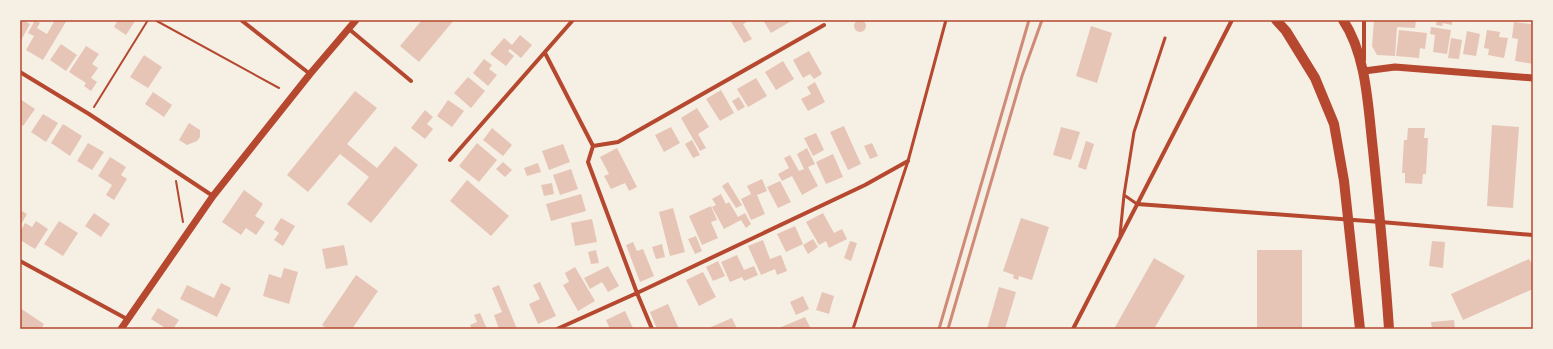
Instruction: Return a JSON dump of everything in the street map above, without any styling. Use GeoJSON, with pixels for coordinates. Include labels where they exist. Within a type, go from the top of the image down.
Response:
{"type":"FeatureCollection","features":[{"type":"Feature","properties":{"kind":"main road"},"geometry":{"type":"LineString","coordinates":[[1276,20],[1286,31],[1315,78],[1334,124],[1344,181],[1360,329]]}},
{"type":"Feature","properties":{"kind":"main road"},"geometry":{"type":"LineString","coordinates":[[1343,20],[1348,27],[1364,71],[1381,222],[1389,329]]}},
{"type":"Feature","properties":{"kind":"street"},"geometry":{"type":"LineString","coordinates":[[241,20],[310,74]]}},
{"type":"Feature","properties":{"kind":"street"},"geometry":{"type":"LineString","coordinates":[[120,329],[213,196],[310,74],[356,20]]}},
{"type":"Feature","properties":{"kind":"street"},"geometry":{"type":"LineString","coordinates":[[450,160],[573,20]]}},
{"type":"Feature","properties":{"kind":"street"},"geometry":{"type":"LineString","coordinates":[[1072,329],[1232,20]]}},
{"type":"Feature","properties":{"kind":"street"},"geometry":{"type":"LineString","coordinates":[[1364,20],[1364,71],[1395,67],[1533,78]]}},
{"type":"Feature","properties":{"kind":"street"},"geometry":{"type":"LineString","coordinates":[[593,146],[618,142],[824,25]]}},
{"type":"Feature","properties":{"kind":"street"},"geometry":{"type":"LineString","coordinates":[[348,29],[411,81]]}},
{"type":"Feature","properties":{"kind":"street"},"geometry":{"type":"LineString","coordinates":[[545,53],[593,146],[588,162],[652,329]]}},
{"type":"Feature","properties":{"kind":"street"},"geometry":{"type":"LineString","coordinates":[[20,72],[89,114],[213,196]]}},
{"type":"Feature","properties":{"kind":"street"},"geometry":{"type":"LineString","coordinates":[[557,329],[637,293],[865,185],[908,161]]}},
{"type":"Feature","properties":{"kind":"street"},"geometry":{"type":"LineString","coordinates":[[1137,204],[1533,235]]}},
{"type":"Feature","properties":{"kind":"street"},"geometry":{"type":"LineString","coordinates":[[20,261],[127,319]]}},
{"type":"Feature","properties":{"kind":"lane"},"geometry":{"type":"LineString","coordinates":[[853,329],[908,161],[946,20]]}},
{"type":"Feature","properties":{"kind":"lane"},"geometry":{"type":"LineString","coordinates":[[1120,236],[1124,195],[1134,132],[1165,38]]}},
{"type":"Feature","properties":{"kind":"lane"},"geometry":{"type":"LineString","coordinates":[[1124,195],[1137,204]]}},
{"type":"Feature","properties":{"kind":"path"},"geometry":{"type":"LineString","coordinates":[[89,114],[148,20]]}},
{"type":"Feature","properties":{"kind":"path"},"geometry":{"type":"LineString","coordinates":[[155,20],[279,88]]}},
{"type":"Feature","properties":{"kind":"path"},"geometry":{"type":"LineString","coordinates":[[173,170],[183,220],[184,237]]}},
{"type":"Feature","properties":{"kind":"building"},"geometry":{"type":"Polygon","coordinates":[[[20,20],[30,24],[20,42],[20,20]]]}},
{"type":"Feature","properties":{"kind":"building"},"geometry":{"type":"Polygon","coordinates":[[[35,20],[40,23],[37,28],[47,34],[55,20],[67,20],[43,60],[26,50],[34,36],[28,33],[35,20]]]}},
{"type":"Feature","properties":{"kind":"building"},"geometry":{"type":"Polygon","coordinates":[[[118,20],[135,21],[126,35],[114,27],[118,20]]]}},
{"type":"Feature","properties":{"kind":"building"},"geometry":{"type":"Polygon","coordinates":[[[422,20],[454,20],[419,62],[400,46],[422,20]]]}},
{"type":"Feature","properties":{"kind":"building"},"geometry":{"type":"Polygon","coordinates":[[[730,20],[750,20],[743,24],[752,39],[744,43],[730,20]]]}},
{"type":"Feature","properties":{"kind":"building"},"geometry":{"type":"Polygon","coordinates":[[[763,20],[793,20],[771,33],[763,20]]]}},
{"type":"Feature","properties":{"kind":"building"},"geometry":{"type":"Polygon","coordinates":[[[860,20],[864,22],[866,26],[864,30],[860,32],[856,30],[854,26],[856,22],[860,20]]]}},
{"type":"Feature","properties":{"kind":"building"},"geometry":{"type":"Polygon","coordinates":[[[1374,20],[1416,20],[1415,28],[1397,27],[1395,56],[1377,55],[1372,46],[1374,20]]]}},
{"type":"Feature","properties":{"kind":"building"},"geometry":{"type":"Polygon","coordinates":[[[1437,20],[1452,20],[1452,25],[1443,23],[1442,26],[1436,25],[1437,20]]]}},
{"type":"Feature","properties":{"kind":"building"},"geometry":{"type":"Polygon","coordinates":[[[1532,20],[1533,64],[1515,61],[1518,39],[1512,38],[1514,22],[1531,24],[1532,20]]]}},
{"type":"Feature","properties":{"kind":"building"},"geometry":{"type":"Polygon","coordinates":[[[1091,26],[1112,33],[1097,83],[1076,76],[1091,26]]]}},
{"type":"Feature","properties":{"kind":"building"},"geometry":{"type":"Polygon","coordinates":[[[1431,27],[1451,30],[1447,54],[1433,52],[1435,35],[1430,34],[1431,27]]]}},
{"type":"Feature","properties":{"kind":"building"},"geometry":{"type":"Polygon","coordinates":[[[1399,30],[1427,33],[1425,49],[1420,48],[1419,58],[1396,56],[1399,30]]]}},
{"type":"Feature","properties":{"kind":"building"},"geometry":{"type":"Polygon","coordinates":[[[1487,30],[1500,32],[1499,37],[1508,38],[1504,58],[1488,55],[1489,49],[1484,48],[1487,30]]]}},
{"type":"Feature","properties":{"kind":"building"},"geometry":{"type":"Polygon","coordinates":[[[1467,31],[1480,34],[1476,56],[1463,54],[1467,31]]]}},
{"type":"Feature","properties":{"kind":"building"},"geometry":{"type":"Polygon","coordinates":[[[520,35],[532,45],[521,58],[510,49],[508,51],[514,56],[506,66],[490,54],[504,38],[512,45],[520,35]]]}},
{"type":"Feature","properties":{"kind":"building"},"geometry":{"type":"Polygon","coordinates":[[[1451,38],[1462,40],[1459,59],[1448,58],[1451,38]]]}},
{"type":"Feature","properties":{"kind":"building"},"geometry":{"type":"Polygon","coordinates":[[[61,44],[77,55],[66,71],[50,60],[61,44]]]}},
{"type":"Feature","properties":{"kind":"building"},"geometry":{"type":"Polygon","coordinates":[[[86,46],[99,54],[92,64],[98,68],[91,78],[97,82],[91,91],[84,86],[86,83],[69,72],[86,46]]]}},
{"type":"Feature","properties":{"kind":"building"},"geometry":{"type":"Polygon","coordinates":[[[809,51],[822,74],[814,79],[810,74],[803,78],[793,60],[809,51]]]}},
{"type":"Feature","properties":{"kind":"building"},"geometry":{"type":"Polygon","coordinates":[[[144,55],[162,67],[148,88],[130,77],[144,55]]]}},
{"type":"Feature","properties":{"kind":"building"},"geometry":{"type":"Polygon","coordinates":[[[484,59],[492,65],[489,69],[497,75],[488,86],[473,73],[484,59]]]}},
{"type":"Feature","properties":{"kind":"building"},"geometry":{"type":"Polygon","coordinates":[[[783,61],[794,79],[776,90],[765,72],[783,61]]]}},
{"type":"Feature","properties":{"kind":"building"},"geometry":{"type":"Polygon","coordinates":[[[468,77],[485,91],[471,108],[454,93],[468,77]]]}},
{"type":"Feature","properties":{"kind":"building"},"geometry":{"type":"Polygon","coordinates":[[[756,78],[767,96],[748,107],[737,89],[756,78]]]}},
{"type":"Feature","properties":{"kind":"building"},"geometry":{"type":"Polygon","coordinates":[[[815,82],[825,102],[808,111],[801,99],[811,94],[807,87],[815,82]]]}},
{"type":"Feature","properties":{"kind":"building"},"geometry":{"type":"Polygon","coordinates":[[[721,90],[734,113],[720,121],[706,99],[721,90]]]}},
{"type":"Feature","properties":{"kind":"building"},"geometry":{"type":"Polygon","coordinates":[[[355,91],[377,108],[347,144],[377,168],[395,146],[418,165],[371,223],[347,204],[369,177],[340,154],[308,192],[287,175],[355,91]]]}},
{"type":"Feature","properties":{"kind":"building"},"geometry":{"type":"Polygon","coordinates":[[[153,92],[172,105],[164,117],[145,104],[153,92]]]}},
{"type":"Feature","properties":{"kind":"building"},"geometry":{"type":"Polygon","coordinates":[[[739,97],[745,107],[738,111],[732,101],[739,97]]]}},
{"type":"Feature","properties":{"kind":"building"},"geometry":{"type":"Polygon","coordinates":[[[20,99],[35,109],[23,126],[20,124],[20,99]]]}},
{"type":"Feature","properties":{"kind":"building"},"geometry":{"type":"Polygon","coordinates":[[[448,100],[464,111],[452,127],[437,116],[448,100]]]}},
{"type":"Feature","properties":{"kind":"building"},"geometry":{"type":"Polygon","coordinates":[[[697,108],[709,127],[698,134],[706,148],[700,151],[681,118],[697,108]]]}},
{"type":"Feature","properties":{"kind":"building"},"geometry":{"type":"Polygon","coordinates":[[[425,110],[433,117],[427,124],[433,129],[425,139],[411,128],[425,110]]]}},
{"type":"Feature","properties":{"kind":"building"},"geometry":{"type":"Polygon","coordinates":[[[43,114],[58,123],[46,142],[31,132],[43,114]]]}},
{"type":"Feature","properties":{"kind":"building"},"geometry":{"type":"Polygon","coordinates":[[[189,123],[200,130],[200,137],[197,141],[187,145],[179,140],[189,123]]]}},
{"type":"Feature","properties":{"kind":"building"},"geometry":{"type":"Polygon","coordinates":[[[63,124],[82,136],[70,156],[51,143],[63,124]]]}},
{"type":"Feature","properties":{"kind":"building"},"geometry":{"type":"Polygon","coordinates":[[[1492,125],[1519,127],[1513,208],[1487,206],[1492,125]]]}},
{"type":"Feature","properties":{"kind":"building"},"geometry":{"type":"Polygon","coordinates":[[[844,126],[861,164],[848,170],[830,132],[844,126]]]}},
{"type":"Feature","properties":{"kind":"building"},"geometry":{"type":"Polygon","coordinates":[[[671,127],[680,143],[664,152],[655,135],[671,127]]]}},
{"type":"Feature","properties":{"kind":"building"},"geometry":{"type":"Polygon","coordinates":[[[1061,127],[1080,132],[1071,160],[1053,155],[1061,127]]]}},
{"type":"Feature","properties":{"kind":"building"},"geometry":{"type":"Polygon","coordinates":[[[492,128],[512,145],[503,156],[483,140],[492,128]]]}},
{"type":"Feature","properties":{"kind":"building"},"geometry":{"type":"Polygon","coordinates":[[[1408,128],[1425,128],[1424,138],[1428,138],[1426,174],[1423,174],[1422,184],[1405,183],[1405,173],[1402,173],[1404,140],[1407,140],[1408,128]]]}},
{"type":"Feature","properties":{"kind":"building"},"geometry":{"type":"Polygon","coordinates":[[[816,133],[824,150],[813,156],[804,138],[816,133]]]}},
{"type":"Feature","properties":{"kind":"building"},"geometry":{"type":"Polygon","coordinates":[[[692,140],[700,155],[693,158],[685,144],[692,140]]]}},
{"type":"Feature","properties":{"kind":"building"},"geometry":{"type":"Polygon","coordinates":[[[1086,141],[1094,144],[1086,170],[1078,167],[1086,141]]]}},
{"type":"Feature","properties":{"kind":"building"},"geometry":{"type":"Polygon","coordinates":[[[88,143],[104,152],[92,170],[77,161],[88,143]]]}},
{"type":"Feature","properties":{"kind":"building"},"geometry":{"type":"Polygon","coordinates":[[[477,143],[497,160],[479,182],[459,166],[477,143]]]}},
{"type":"Feature","properties":{"kind":"building"},"geometry":{"type":"Polygon","coordinates":[[[872,143],[878,156],[870,159],[864,146],[872,143]]]}},
{"type":"Feature","properties":{"kind":"building"},"geometry":{"type":"Polygon","coordinates":[[[563,144],[570,162],[549,170],[542,151],[563,144]]]}},
{"type":"Feature","properties":{"kind":"building"},"geometry":{"type":"Polygon","coordinates":[[[617,148],[637,187],[629,191],[625,183],[611,189],[604,176],[609,174],[600,157],[617,148]]]}},
{"type":"Feature","properties":{"kind":"building"},"geometry":{"type":"Polygon","coordinates":[[[807,148],[815,164],[808,167],[818,186],[802,195],[792,176],[782,181],[778,174],[789,168],[784,158],[790,155],[799,171],[804,169],[797,154],[807,148]]]}},
{"type":"Feature","properties":{"kind":"building"},"geometry":{"type":"Polygon","coordinates":[[[833,154],[843,177],[826,184],[816,162],[833,154]]]}},
{"type":"Feature","properties":{"kind":"building"},"geometry":{"type":"Polygon","coordinates":[[[110,157],[126,167],[121,175],[127,179],[114,200],[106,195],[112,185],[98,176],[110,157]]]}},
{"type":"Feature","properties":{"kind":"building"},"geometry":{"type":"Polygon","coordinates":[[[503,162],[512,170],[505,177],[496,169],[503,162]]]}},
{"type":"Feature","properties":{"kind":"building"},"geometry":{"type":"Polygon","coordinates":[[[538,163],[541,172],[527,176],[524,168],[538,163]]]}},
{"type":"Feature","properties":{"kind":"building"},"geometry":{"type":"Polygon","coordinates":[[[571,169],[578,189],[560,195],[553,175],[571,169]]]}},
{"type":"Feature","properties":{"kind":"building"},"geometry":{"type":"Polygon","coordinates":[[[762,179],[767,191],[757,195],[765,214],[751,220],[741,199],[751,194],[747,186],[762,179]]]}},
{"type":"Feature","properties":{"kind":"building"},"geometry":{"type":"Polygon","coordinates":[[[467,180],[509,216],[491,236],[450,201],[467,180]]]}},
{"type":"Feature","properties":{"kind":"building"},"geometry":{"type":"Polygon","coordinates":[[[780,181],[791,202],[778,208],[767,187],[780,181]]]}},
{"type":"Feature","properties":{"kind":"building"},"geometry":{"type":"Polygon","coordinates":[[[728,182],[742,205],[736,208],[722,186],[728,182]]]}},
{"type":"Feature","properties":{"kind":"building"},"geometry":{"type":"Polygon","coordinates":[[[552,183],[554,194],[544,196],[541,185],[552,183]]]}},
{"type":"Feature","properties":{"kind":"building"},"geometry":{"type":"Polygon","coordinates":[[[244,190],[263,204],[255,216],[265,222],[256,235],[246,228],[241,235],[222,222],[244,190]]]}},
{"type":"Feature","properties":{"kind":"building"},"geometry":{"type":"Polygon","coordinates":[[[581,194],[586,211],[551,221],[546,204],[581,194]]]}},
{"type":"Feature","properties":{"kind":"building"},"geometry":{"type":"Polygon","coordinates":[[[721,194],[726,204],[729,202],[738,217],[745,213],[751,224],[746,228],[741,220],[724,229],[712,207],[716,205],[712,199],[721,194]]]}},
{"type":"Feature","properties":{"kind":"building"},"geometry":{"type":"Polygon","coordinates":[[[711,206],[717,220],[711,222],[718,238],[702,245],[689,216],[711,206]]]}},
{"type":"Feature","properties":{"kind":"building"},"geometry":{"type":"Polygon","coordinates":[[[673,208],[685,252],[670,256],[659,212],[673,208]]]}},
{"type":"Feature","properties":{"kind":"building"},"geometry":{"type":"Polygon","coordinates":[[[20,210],[27,214],[20,226],[20,210]]]}},
{"type":"Feature","properties":{"kind":"building"},"geometry":{"type":"Polygon","coordinates":[[[94,213],[110,224],[101,237],[85,226],[94,213]]]}},
{"type":"Feature","properties":{"kind":"building"},"geometry":{"type":"Polygon","coordinates":[[[823,213],[834,233],[842,229],[847,239],[829,248],[826,241],[819,245],[806,222],[823,213]]]}},
{"type":"Feature","properties":{"kind":"building"},"geometry":{"type":"Polygon","coordinates":[[[281,218],[295,226],[283,246],[274,240],[279,233],[274,229],[281,218]]]}},
{"type":"Feature","properties":{"kind":"building"},"geometry":{"type":"Polygon","coordinates":[[[1021,218],[1049,227],[1032,280],[1019,276],[1018,280],[1013,278],[1014,275],[1003,271],[1021,218]]]}},
{"type":"Feature","properties":{"kind":"building"},"geometry":{"type":"Polygon","coordinates":[[[592,219],[597,242],[575,246],[571,223],[592,219]]]}},
{"type":"Feature","properties":{"kind":"building"},"geometry":{"type":"Polygon","coordinates":[[[36,221],[48,229],[35,249],[20,240],[20,232],[25,223],[32,227],[36,221]]]}},
{"type":"Feature","properties":{"kind":"building"},"geometry":{"type":"Polygon","coordinates":[[[59,221],[78,233],[63,256],[44,244],[59,221]]]}},
{"type":"Feature","properties":{"kind":"building"},"geometry":{"type":"Polygon","coordinates":[[[795,226],[803,244],[786,252],[777,234],[795,226]]]}},
{"type":"Feature","properties":{"kind":"building"},"geometry":{"type":"Polygon","coordinates":[[[696,236],[702,251],[695,254],[688,239],[696,236]]]}},
{"type":"Feature","properties":{"kind":"building"},"geometry":{"type":"Polygon","coordinates":[[[813,239],[818,247],[808,254],[803,245],[813,239]]]}},
{"type":"Feature","properties":{"kind":"building"},"geometry":{"type":"Polygon","coordinates":[[[763,240],[770,259],[781,255],[787,271],[777,275],[775,269],[761,275],[748,246],[763,240]]]}},
{"type":"Feature","properties":{"kind":"building"},"geometry":{"type":"Polygon","coordinates":[[[850,241],[857,243],[851,261],[844,258],[850,241]]]}},
{"type":"Feature","properties":{"kind":"building"},"geometry":{"type":"Polygon","coordinates":[[[1432,241],[1445,242],[1443,268],[1429,266],[1432,241]]]}},
{"type":"Feature","properties":{"kind":"building"},"geometry":{"type":"Polygon","coordinates":[[[633,242],[637,251],[643,249],[654,276],[640,282],[626,245],[633,242]]]}},
{"type":"Feature","properties":{"kind":"building"},"geometry":{"type":"Polygon","coordinates":[[[662,244],[665,257],[656,259],[652,247],[662,244]]]}},
{"type":"Feature","properties":{"kind":"building"},"geometry":{"type":"Polygon","coordinates":[[[344,245],[348,265],[326,269],[322,249],[344,245]]]}},
{"type":"Feature","properties":{"kind":"building"},"geometry":{"type":"Polygon","coordinates":[[[596,250],[599,263],[591,264],[588,252],[596,250]]]}},
{"type":"Feature","properties":{"kind":"building"},"geometry":{"type":"Polygon","coordinates":[[[1257,250],[1302,250],[1302,329],[1257,329],[1257,250]]]}},
{"type":"Feature","properties":{"kind":"building"},"geometry":{"type":"Polygon","coordinates":[[[737,255],[744,270],[754,266],[758,275],[744,281],[742,277],[730,282],[721,262],[737,255]]]}},
{"type":"Feature","properties":{"kind":"building"},"geometry":{"type":"Polygon","coordinates":[[[1154,258],[1185,276],[1154,329],[1114,329],[1154,258]]]}},
{"type":"Feature","properties":{"kind":"building"},"geometry":{"type":"Polygon","coordinates":[[[1529,259],[1533,266],[1533,289],[1463,320],[1451,294],[1529,259]]]}},
{"type":"Feature","properties":{"kind":"building"},"geometry":{"type":"Polygon","coordinates":[[[718,261],[725,276],[713,281],[706,267],[718,261]]]}},
{"type":"Feature","properties":{"kind":"building"},"geometry":{"type":"Polygon","coordinates":[[[608,266],[619,286],[608,292],[602,282],[590,289],[584,278],[608,266]]]}},
{"type":"Feature","properties":{"kind":"building"},"geometry":{"type":"Polygon","coordinates":[[[575,267],[595,301],[578,311],[563,285],[569,282],[565,273],[575,267]]]}},
{"type":"Feature","properties":{"kind":"building"},"geometry":{"type":"Polygon","coordinates":[[[284,268],[298,272],[289,304],[263,296],[269,274],[281,278],[284,268]]]}},
{"type":"Feature","properties":{"kind":"building"},"geometry":{"type":"Polygon","coordinates":[[[703,272],[716,297],[699,306],[686,280],[703,272]]]}},
{"type":"Feature","properties":{"kind":"building"},"geometry":{"type":"Polygon","coordinates":[[[356,275],[378,291],[352,329],[327,329],[322,325],[356,275]]]}},
{"type":"Feature","properties":{"kind":"building"},"geometry":{"type":"Polygon","coordinates":[[[540,282],[556,316],[538,324],[529,304],[540,299],[533,285],[540,282]]]}},
{"type":"Feature","properties":{"kind":"building"},"geometry":{"type":"Polygon","coordinates":[[[221,283],[231,288],[217,317],[180,299],[187,285],[214,298],[221,283]]]}},
{"type":"Feature","properties":{"kind":"building"},"geometry":{"type":"Polygon","coordinates":[[[499,285],[517,329],[499,329],[494,315],[502,312],[492,288],[499,285]]]}},
{"type":"Feature","properties":{"kind":"building"},"geometry":{"type":"Polygon","coordinates":[[[999,287],[1016,292],[1005,329],[987,329],[999,287]]]}},
{"type":"Feature","properties":{"kind":"building"},"geometry":{"type":"Polygon","coordinates":[[[822,292],[834,296],[829,314],[816,310],[822,292]]]}},
{"type":"Feature","properties":{"kind":"building"},"geometry":{"type":"Polygon","coordinates":[[[803,296],[809,309],[796,315],[790,302],[803,296]]]}},
{"type":"Feature","properties":{"kind":"building"},"geometry":{"type":"Polygon","coordinates":[[[668,304],[679,329],[657,329],[650,312],[668,304]]]}},
{"type":"Feature","properties":{"kind":"building"},"geometry":{"type":"Polygon","coordinates":[[[20,308],[44,324],[41,329],[20,329],[20,308]]]}},
{"type":"Feature","properties":{"kind":"building"},"geometry":{"type":"Polygon","coordinates":[[[158,308],[179,320],[173,329],[167,329],[151,319],[158,308]]]}},
{"type":"Feature","properties":{"kind":"building"},"geometry":{"type":"Polygon","coordinates":[[[625,311],[633,328],[610,329],[606,320],[625,311]]]}},
{"type":"Feature","properties":{"kind":"building"},"geometry":{"type":"Polygon","coordinates":[[[480,313],[487,329],[472,329],[470,325],[477,322],[474,315],[480,313]]]}},
{"type":"Feature","properties":{"kind":"building"},"geometry":{"type":"Polygon","coordinates":[[[805,317],[811,329],[779,329],[779,328],[805,317]]]}},
{"type":"Feature","properties":{"kind":"building"},"geometry":{"type":"Polygon","coordinates":[[[732,318],[737,329],[711,329],[711,327],[732,318]]]}},
{"type":"Feature","properties":{"kind":"building"},"geometry":{"type":"Polygon","coordinates":[[[1454,320],[1455,329],[1432,329],[1431,322],[1454,320]]]}},
{"type":"Feature","properties":{"kind":"railway"},"geometry":{"type":"LineString","coordinates":[[939,329],[1029,20]]}},
{"type":"Feature","properties":{"kind":"railway"},"geometry":{"type":"LineString","coordinates":[[948,329],[1022,76],[1042,20]]}}]}
